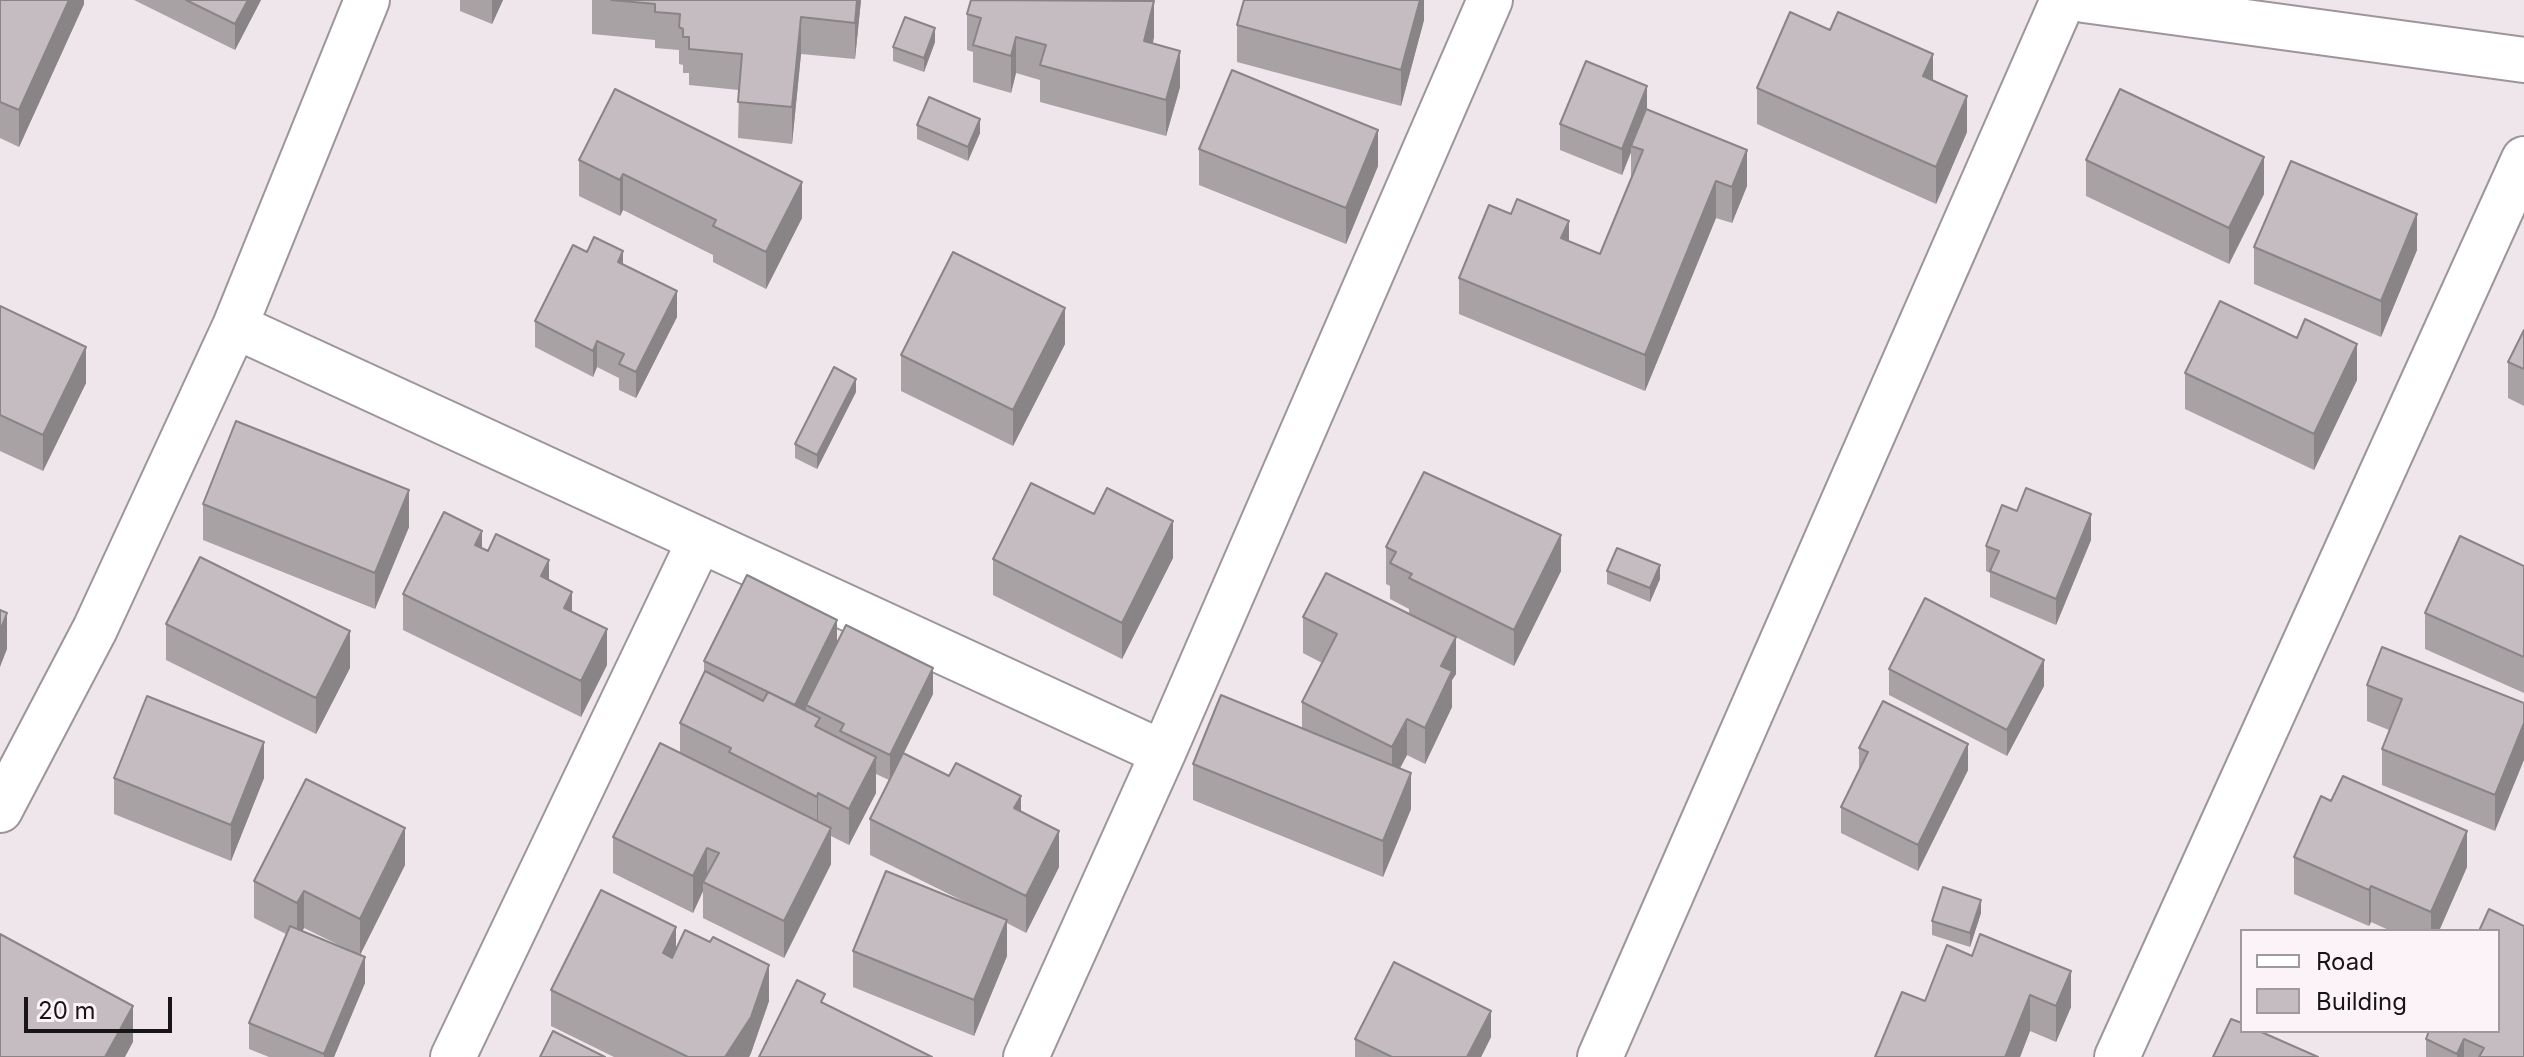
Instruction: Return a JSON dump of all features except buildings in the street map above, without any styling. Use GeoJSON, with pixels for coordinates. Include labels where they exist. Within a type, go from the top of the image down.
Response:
{"type":"FeatureCollection","features":[{"type":"Feature","properties":{"kind":"street"},"geometry":{"type":"LineString","coordinates":[[0,810],[95,629],[235,326],[367,0]]}},
{"type":"Feature","properties":{"kind":"street"},"geometry":{"type":"LineString","coordinates":[[1026,1057],[1163,753],[1490,0]]}},
{"type":"Feature","properties":{"kind":"street"},"geometry":{"type":"LineString","coordinates":[[1600,1057],[2063,0]]}},
{"type":"Feature","properties":{"kind":"street"},"geometry":{"type":"LineString","coordinates":[[2084,0],[2524,60]]}},
{"type":"Feature","properties":{"kind":"street"},"geometry":{"type":"LineString","coordinates":[[2117,1057],[2524,159]]}},
{"type":"Feature","properties":{"kind":"street"},"geometry":{"type":"LineString","coordinates":[[235,326],[1163,753]]}},
{"type":"Feature","properties":{"kind":"street"},"geometry":{"type":"LineString","coordinates":[[453,1057],[700,540]]}}]}
